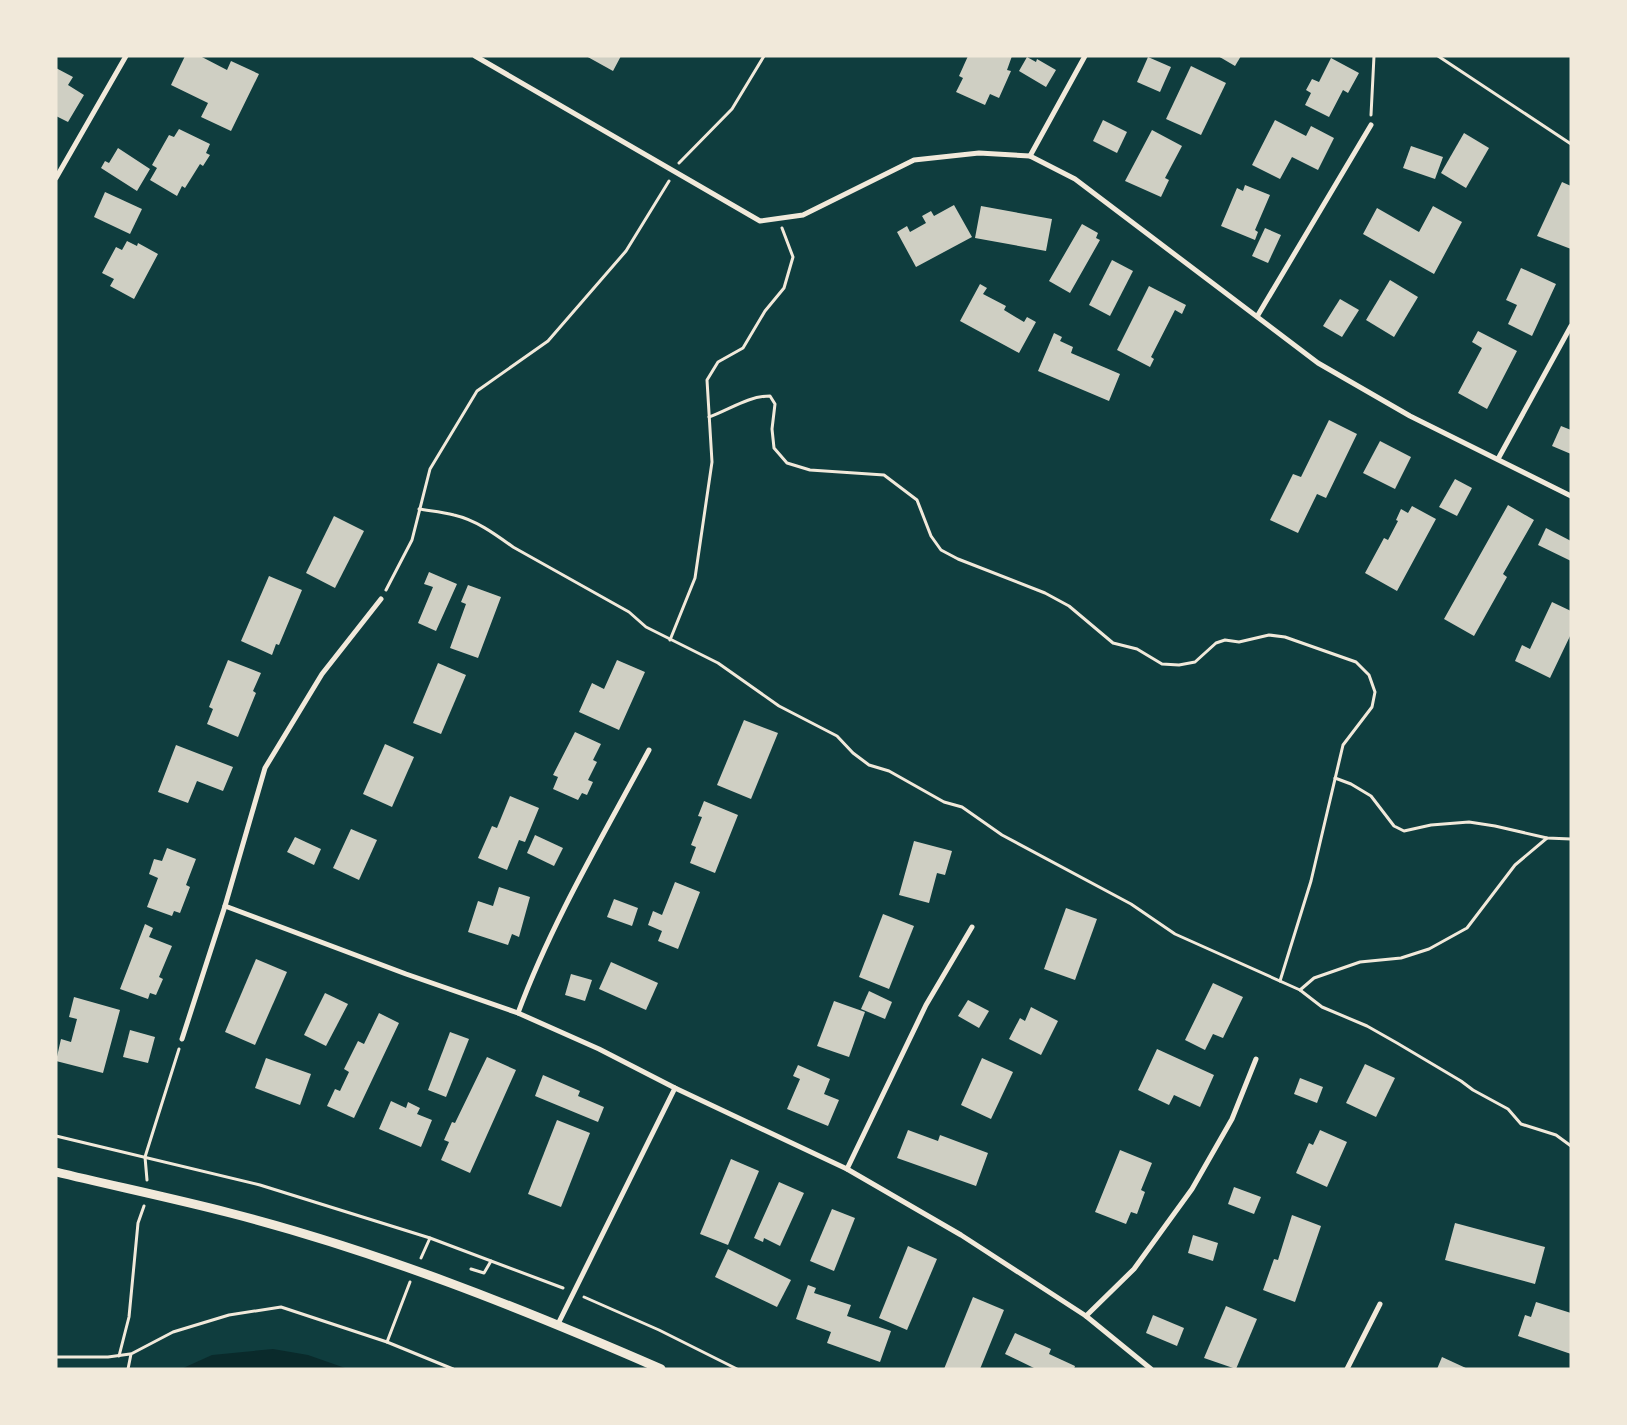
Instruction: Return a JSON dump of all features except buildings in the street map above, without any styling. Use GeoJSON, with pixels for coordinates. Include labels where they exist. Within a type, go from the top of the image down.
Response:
{"type":"FeatureCollection","features":[{"type":"Feature","properties":{"kind":"street"},"geometry":{"type":"LineString","coordinates":[[56,178],[126,56]]}},
{"type":"Feature","properties":{"kind":"street"},"geometry":{"type":"LineString","coordinates":[[475,56],[482,58],[760,221],[803,215],[914,160],[979,153],[1030,156],[1075,179],[1318,363],[1410,416],[1498,458],[1571,496]]}},
{"type":"Feature","properties":{"kind":"street"},"geometry":{"type":"LineString","coordinates":[[1030,156],[1085,56]]}},
{"type":"Feature","properties":{"kind":"street"},"geometry":{"type":"LineString","coordinates":[[1258,316],[1371,125]]}},
{"type":"Feature","properties":{"kind":"street"},"geometry":{"type":"LineString","coordinates":[[1498,458],[1571,326]]}},
{"type":"Feature","properties":{"kind":"street"},"geometry":{"type":"LineString","coordinates":[[182,1039],[226,906],[265,768],[322,674],[381,599]]}},
{"type":"Feature","properties":{"kind":"street"},"geometry":{"type":"LineString","coordinates":[[518,1013],[532,975],[586,867],[650,750]]}},
{"type":"Feature","properties":{"kind":"street"},"geometry":{"type":"LineString","coordinates":[[226,906],[406,974],[518,1013],[599,1049],[674,1088],[847,1169],[962,1235],[1086,1316],[1151,1369]]}},
{"type":"Feature","properties":{"kind":"street"},"geometry":{"type":"LineString","coordinates":[[847,1169],[926,1005],[972,927]]}},
{"type":"Feature","properties":{"kind":"street"},"geometry":{"type":"LineString","coordinates":[[1086,1316],[1134,1269],[1192,1189],[1232,1119],[1256,1059]]}},
{"type":"Feature","properties":{"kind":"street"},"geometry":{"type":"LineString","coordinates":[[558,1324],[674,1088]]}},
{"type":"Feature","properties":{"kind":"street"},"geometry":{"type":"LineString","coordinates":[[56,1172],[248,1218],[337,1244],[558,1324],[661,1369]]}},
{"type":"Feature","properties":{"kind":"street"},"geometry":{"type":"LineString","coordinates":[[1347,1369],[1380,1304]]}},
{"type":"Feature","properties":{"kind":"path"},"geometry":{"type":"LineString","coordinates":[[381,599],[412,540],[430,469],[477,391],[548,341],[626,251],[682,159],[732,109],[764,56]]}},
{"type":"Feature","properties":{"kind":"path"},"geometry":{"type":"LineString","coordinates":[[1371,125],[1374,56]]}},
{"type":"Feature","properties":{"kind":"path"},"geometry":{"type":"LineString","coordinates":[[1438,56],[1571,144]]}},
{"type":"Feature","properties":{"kind":"path"},"geometry":{"type":"LineString","coordinates":[[670,640],[696,578],[712,462],[707,380],[718,362],[743,348],[765,311],[784,288],[793,257],[778,218]]}},
{"type":"Feature","properties":{"kind":"path"},"geometry":{"type":"LineString","coordinates":[[709,417],[729,410],[756,396],[770,396],[775,404],[772,428],[774,448],[787,463],[810,470],[884,475],[917,500],[931,536],[941,550],[958,559],[1045,593],[1069,606],[1088,620],[1113,643],[1136,649],[1162,664],[1179,666],[1195,662],[1216,643],[1225,640],[1238,642],[1269,635],[1285,637],[1356,662],[1370,675],[1376,692],[1372,707],[1343,745],[1311,881],[1280,981]]}},
{"type":"Feature","properties":{"kind":"path"},"geometry":{"type":"LineString","coordinates":[[419,509],[454,515],[473,522],[495,534],[513,547],[629,612],[646,627],[718,663],[778,706],[837,736],[853,753],[869,765],[889,771],[944,802],[962,807],[1002,835],[1131,904],[1175,934],[1300,990],[1322,1007],[1382,1035],[1461,1080],[1473,1090],[1508,1109],[1521,1124],[1556,1135],[1571,1146]]}},
{"type":"Feature","properties":{"kind":"path"},"geometry":{"type":"LineString","coordinates":[[1335,778],[1352,784],[1371,796],[1394,826],[1404,831],[1432,825],[1469,822],[1547,838],[1571,839]]}},
{"type":"Feature","properties":{"kind":"path"},"geometry":{"type":"LineString","coordinates":[[1300,990],[1314,978],[1360,962],[1401,958],[1429,949],[1467,928],[1515,865],[1547,838]]}},
{"type":"Feature","properties":{"kind":"path"},"geometry":{"type":"LineString","coordinates":[[119,1356],[129,1317],[138,1223],[148,1194],[145,1157],[182,1039]]}},
{"type":"Feature","properties":{"kind":"path"},"geometry":{"type":"LineString","coordinates":[[56,1136],[260,1185],[430,1238],[573,1292],[659,1330],[737,1369]]}},
{"type":"Feature","properties":{"kind":"path"},"geometry":{"type":"LineString","coordinates":[[387,1342],[414,1271],[430,1238]]}},
{"type":"Feature","properties":{"kind":"path"},"geometry":{"type":"LineString","coordinates":[[471,1269],[484,1273],[491,1261]]}},
{"type":"Feature","properties":{"kind":"path"},"geometry":{"type":"LineString","coordinates":[[56,1357],[119,1356],[131,1354],[173,1332],[229,1315],[281,1307],[387,1342],[452,1369]]}},
{"type":"Feature","properties":{"kind":"path"},"geometry":{"type":"LineString","coordinates":[[128,1369],[131,1354]]}},
{"type":"Feature","properties":{"kind":"water"},"geometry":{"type":"Polygon","coordinates":[[[273,1349],[308,1355],[348,1369],[181,1369],[212,1355],[273,1349]]]}}]}
